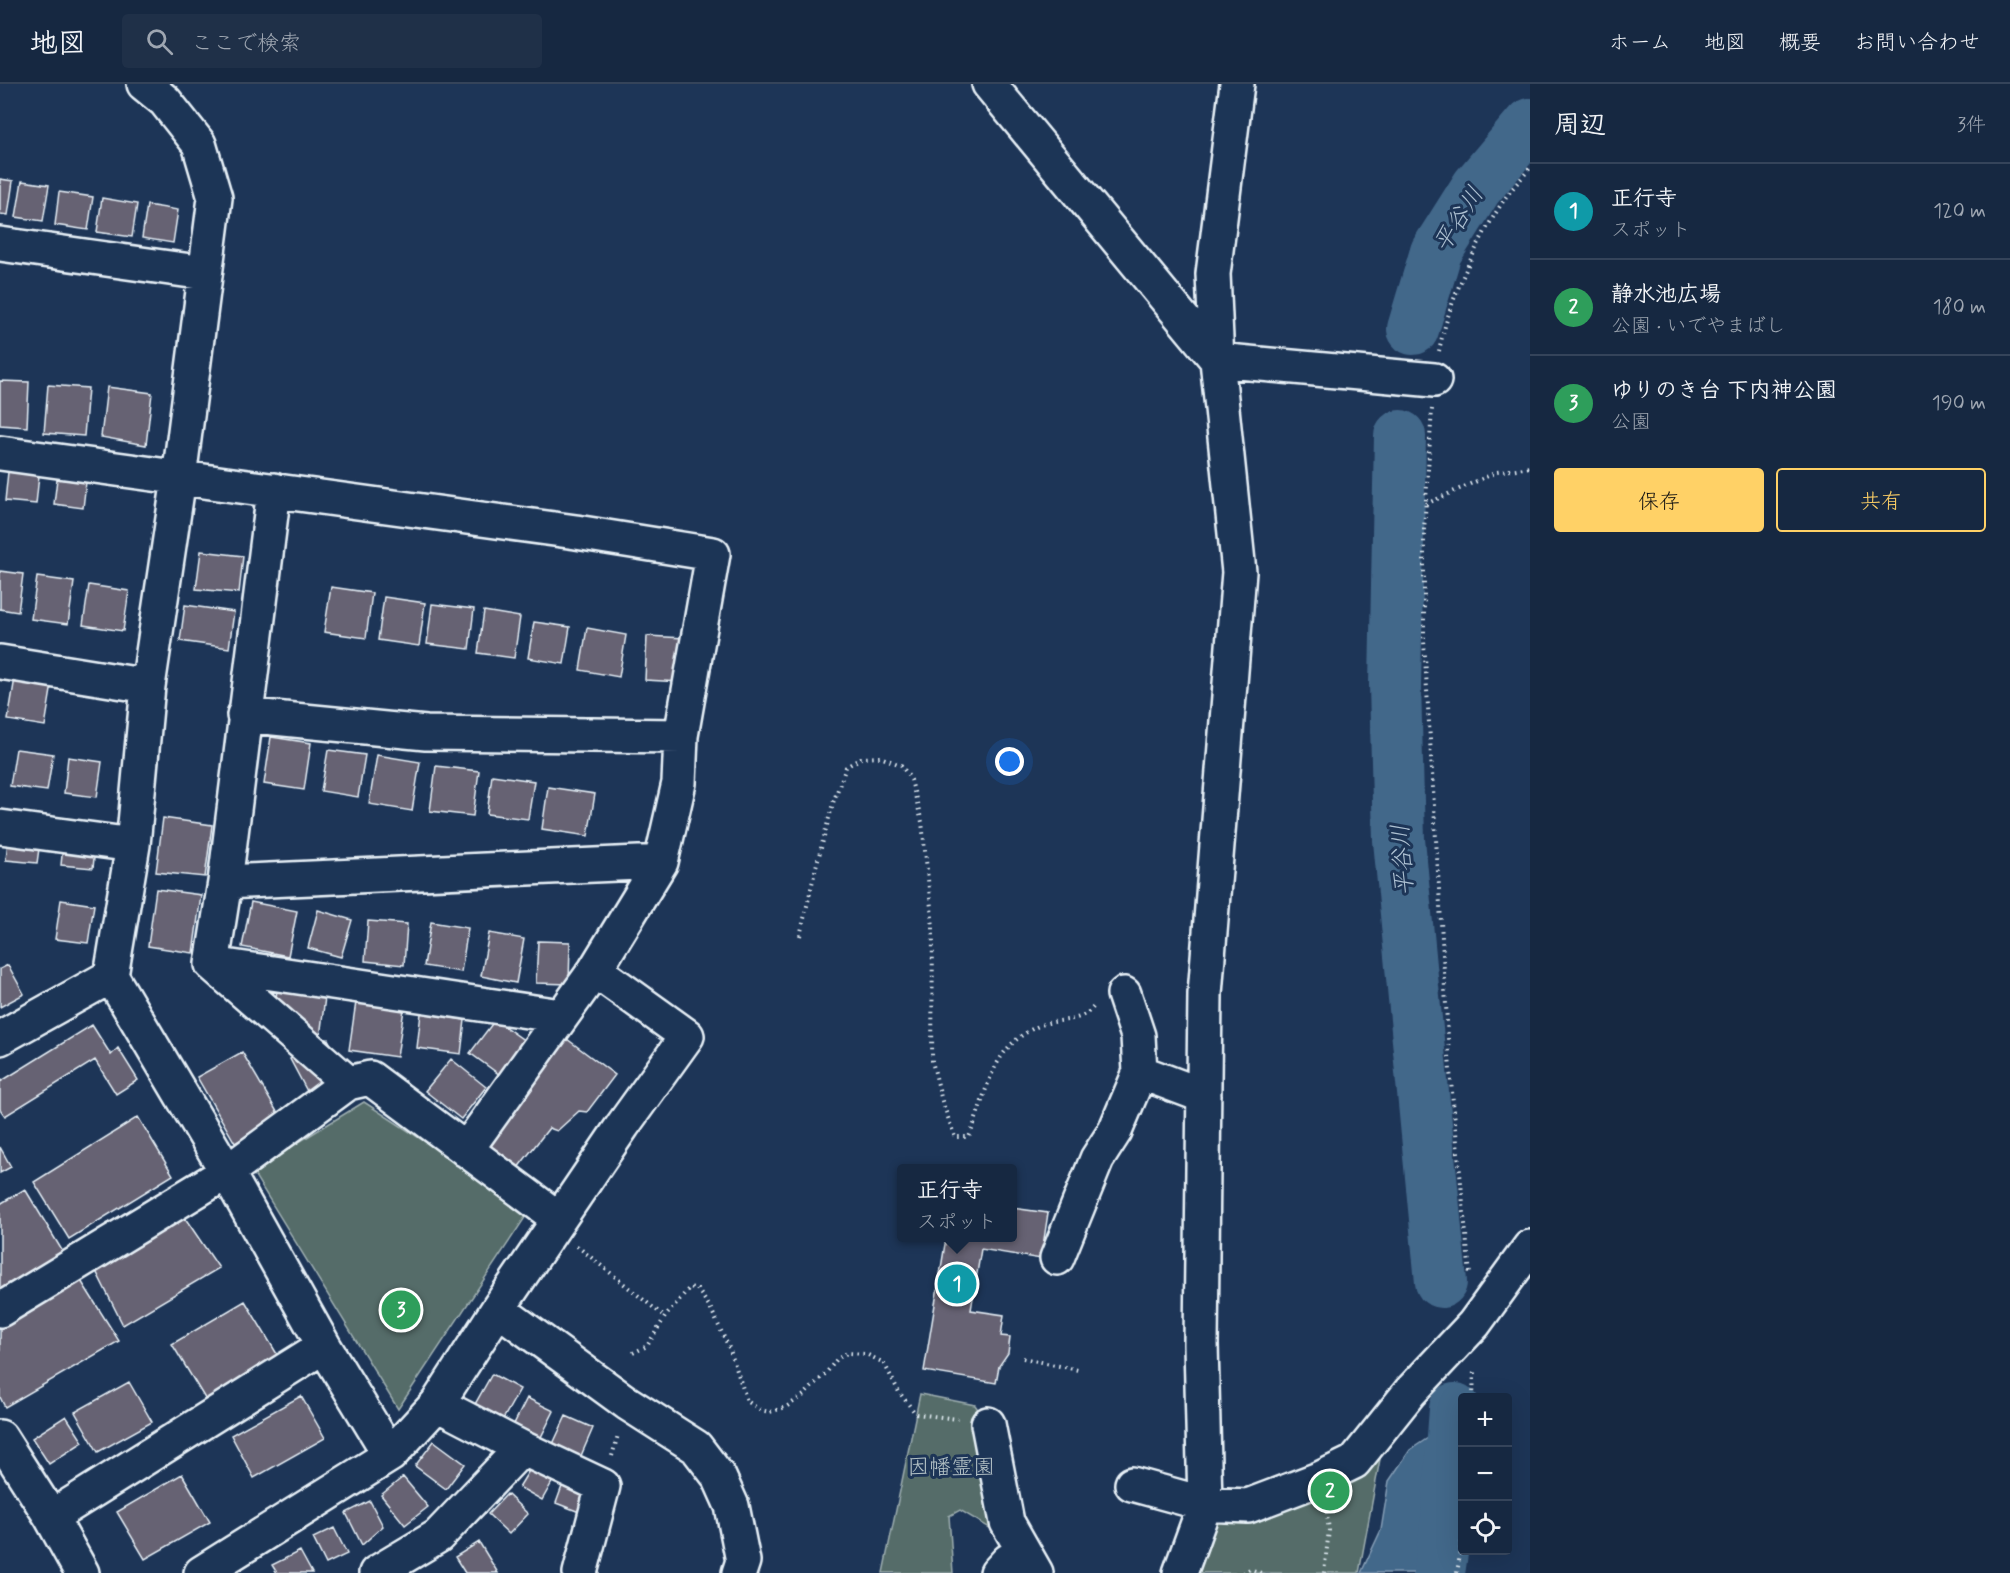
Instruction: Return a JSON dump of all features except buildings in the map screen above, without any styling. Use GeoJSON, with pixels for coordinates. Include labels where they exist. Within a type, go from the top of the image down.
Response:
{"type":"FeatureCollection","features":[{"type":"Feature","properties":{"kind":"street"},"geometry":{"type":"LineString","coordinates":[[144,84],[165,101],[199,144],[215,198],[179,478],[148,686],[133,845],[111,976],[227,1172],[324,1346],[390,1455]]}},
{"type":"Feature","properties":{"kind":"street"},"geometry":{"type":"LineString","coordinates":[[989,84],[1217,360],[1434,380]]}},
{"type":"Feature","properties":{"kind":"street"},"geometry":{"type":"LineString","coordinates":[[1180,1573],[1205,1504],[1201,1344],[1205,994],[1239,572],[1217,360],[1213,274],[1237,84]]}},
{"type":"Feature","properties":{"kind":"street"},"geometry":{"type":"LineString","coordinates":[[0,244],[205,273]]}},
{"type":"Feature","properties":{"kind":"street"},"geometry":{"type":"LineString","coordinates":[[0,453],[576,532],[713,554],[681,736],[679,783],[661,862],[595,970],[466,1150]]}},
{"type":"Feature","properties":{"kind":"street"},"geometry":{"type":"LineString","coordinates":[[212,964],[225,882],[244,715],[274,490]]}},
{"type":"Feature","properties":{"kind":"street"},"geometry":{"type":"LineString","coordinates":[[0,662],[148,686]]}},
{"type":"Feature","properties":{"kind":"street"},"geometry":{"type":"LineString","coordinates":[[244,715],[426,733],[681,736]]}},
{"type":"Feature","properties":{"kind":"street"},"geometry":{"type":"LineString","coordinates":[[0,827],[133,845]]}},
{"type":"Feature","properties":{"kind":"street"},"geometry":{"type":"LineString","coordinates":[[225,882],[661,862]]}},
{"type":"Feature","properties":{"kind":"street"},"geometry":{"type":"LineString","coordinates":[[212,964],[561,1016]]}},
{"type":"Feature","properties":{"kind":"street"},"geometry":{"type":"LineString","coordinates":[[212,964],[348,1083]]}},
{"type":"Feature","properties":{"kind":"street"},"geometry":{"type":"LineString","coordinates":[[201,1573],[390,1455],[437,1404],[498,1309],[623,1125],[687,1036],[595,970]]}},
{"type":"Feature","properties":{"kind":"street"},"geometry":{"type":"LineString","coordinates":[[0,1038],[111,976]]}},
{"type":"Feature","properties":{"kind":"street"},"geometry":{"type":"LineString","coordinates":[[1057,1258],[1097,1159],[1115,1131],[1140,1072],[1138,1035],[1124,994]]}},
{"type":"Feature","properties":{"kind":"street"},"geometry":{"type":"LineString","coordinates":[[1140,1072],[1204,1096]]}},
{"type":"Feature","properties":{"kind":"street"},"geometry":{"type":"LineString","coordinates":[[0,1310],[227,1172],[348,1083],[369,1078],[466,1150],[556,1224]]}},
{"type":"Feature","properties":{"kind":"street"},"geometry":{"type":"LineString","coordinates":[[1132,1484],[1205,1504],[1248,1506],[1319,1479],[1354,1462],[1410,1392],[1474,1324],[1530,1247]]}},
{"type":"Feature","properties":{"kind":"street"},"geometry":{"type":"LineString","coordinates":[[498,1309],[627,1403],[696,1447],[719,1477],[732,1506],[743,1562],[739,1573]]}},
{"type":"Feature","properties":{"kind":"street"},"geometry":{"type":"LineString","coordinates":[[51,1517],[324,1346]]}},
{"type":"Feature","properties":{"kind":"street"},"geometry":{"type":"LineString","coordinates":[[437,1404],[522,1448],[603,1486],[580,1573]]}},
{"type":"Feature","properties":{"kind":"street"},"geometry":{"type":"LineString","coordinates":[[988,1424],[1007,1522],[1036,1573]]}},
{"type":"Feature","properties":{"kind":"street"},"geometry":{"type":"LineString","coordinates":[[0,1437],[51,1517],[82,1573]]}},
{"type":"Feature","properties":{"kind":"street"},"geometry":{"type":"LineString","coordinates":[[376,1573],[438,1536],[522,1448]]}},
{"type":"Feature","properties":{"kind":"street"},"geometry":{"type":"LineString","coordinates":[[997,1573],[1008,1562],[1013,1573]]}},
{"type":"Feature","properties":{"kind":"path"},"geometry":{"type":"LineString","coordinates":[[1470,1278],[1450,1071],[1424,640],[1426,504],[1434,380],[1445,323],[1471,260],[1506,197],[1530,168]]}},
{"type":"Feature","properties":{"kind":"path"},"geometry":{"type":"LineString","coordinates":[[1426,504],[1497,472],[1530,467]]}},
{"type":"Feature","properties":{"kind":"path"},"geometry":{"type":"LineString","coordinates":[[800,936],[833,803],[846,767],[861,758],[880,757],[901,765],[911,780],[922,822],[933,927],[932,1061],[942,1101],[955,1137],[969,1137],[978,1118],[983,1093],[991,1072],[1001,1056],[1017,1039],[1042,1025],[1067,1022],[1090,1012],[1104,994],[1124,994]]}},
{"type":"Feature","properties":{"kind":"path"},"geometry":{"type":"LineString","coordinates":[[556,1224],[665,1317]]}},
{"type":"Feature","properties":{"kind":"path"},"geometry":{"type":"LineString","coordinates":[[633,1353],[647,1346],[665,1317],[690,1287],[697,1288],[710,1307],[730,1350],[747,1401],[760,1410],[770,1412],[786,1407],[804,1395],[837,1359],[847,1353],[866,1354],[884,1363],[899,1392],[916,1414],[947,1416],[988,1424]]}},
{"type":"Feature","properties":{"kind":"path"},"geometry":{"type":"LineString","coordinates":[[1023,1358],[1078,1370]]}},
{"type":"Feature","properties":{"kind":"path"},"geometry":{"type":"LineString","coordinates":[[603,1486],[627,1403]]}},
{"type":"Feature","properties":{"kind":"path"},"geometry":{"type":"LineString","coordinates":[[1319,1479],[1329,1530],[1324,1573]]}},
{"type":"Feature","properties":{"kind":"path"},"geometry":{"type":"LineString","coordinates":[[1457,1573],[1460,1555]]}},
{"type":"Feature","properties":{"kind":"path"},"geometry":{"type":"LineString","coordinates":[[1243,1573],[1250,1569],[1261,1573]]}},
{"type":"Feature","properties":{"kind":"green space"},"geometry":{"type":"Polygon","coordinates":[[[364,1102],[530,1210],[398,1409],[252,1171],[364,1102]]]}},
{"type":"Feature","properties":{"kind":"green space","name":"因幡霊園"},"geometry":{"type":"Polygon","coordinates":[[[920,1394],[975,1405],[988,1424],[993,1530],[960,1510],[949,1516],[953,1573],[883,1573],[920,1394]]]}},
{"type":"Feature","properties":{"kind":"green space"},"geometry":{"type":"Polygon","coordinates":[[[1387,1421],[1359,1573],[1180,1573],[1205,1504],[1319,1479],[1387,1421]]]}},
{"type":"Feature","properties":{"kind":"water"},"geometry":{"type":"Polygon","coordinates":[[[1434,1434],[1442,1436],[1451,1445],[1441,1573],[1361,1573],[1381,1530],[1389,1481],[1410,1450],[1434,1434]]]}},
{"type":"Feature","properties":{"kind":"waterway","name":"平谷川"},"geometry":{"type":"LineString","coordinates":[[1413,329],[1436,252],[1477,187],[1530,124]]}},
{"type":"Feature","properties":{"kind":"waterway","name":"平谷川"},"geometry":{"type":"LineString","coordinates":[[1400,436],[1395,684],[1399,840],[1441,1282]]}},
{"type":"Feature","properties":{"kind":"waterway","name":"平谷川"},"geometry":{"type":"LineString","coordinates":[[1439,1573],[1447,1519],[1455,1409]]}},
{"type":"Feature","properties":{"kind":"place","name":"正行寺"},"geometry":{"type":"Point","coordinates":[957,1284]}},
{"type":"Feature","properties":{"kind":"place","name":"ゆりのき台 下内神公園"},"geometry":{"type":"Point","coordinates":[401,1310]}},
{"type":"Feature","properties":{"kind":"place","name":"静水池広場"},"geometry":{"type":"Point","coordinates":[1330,1491]}}]}
